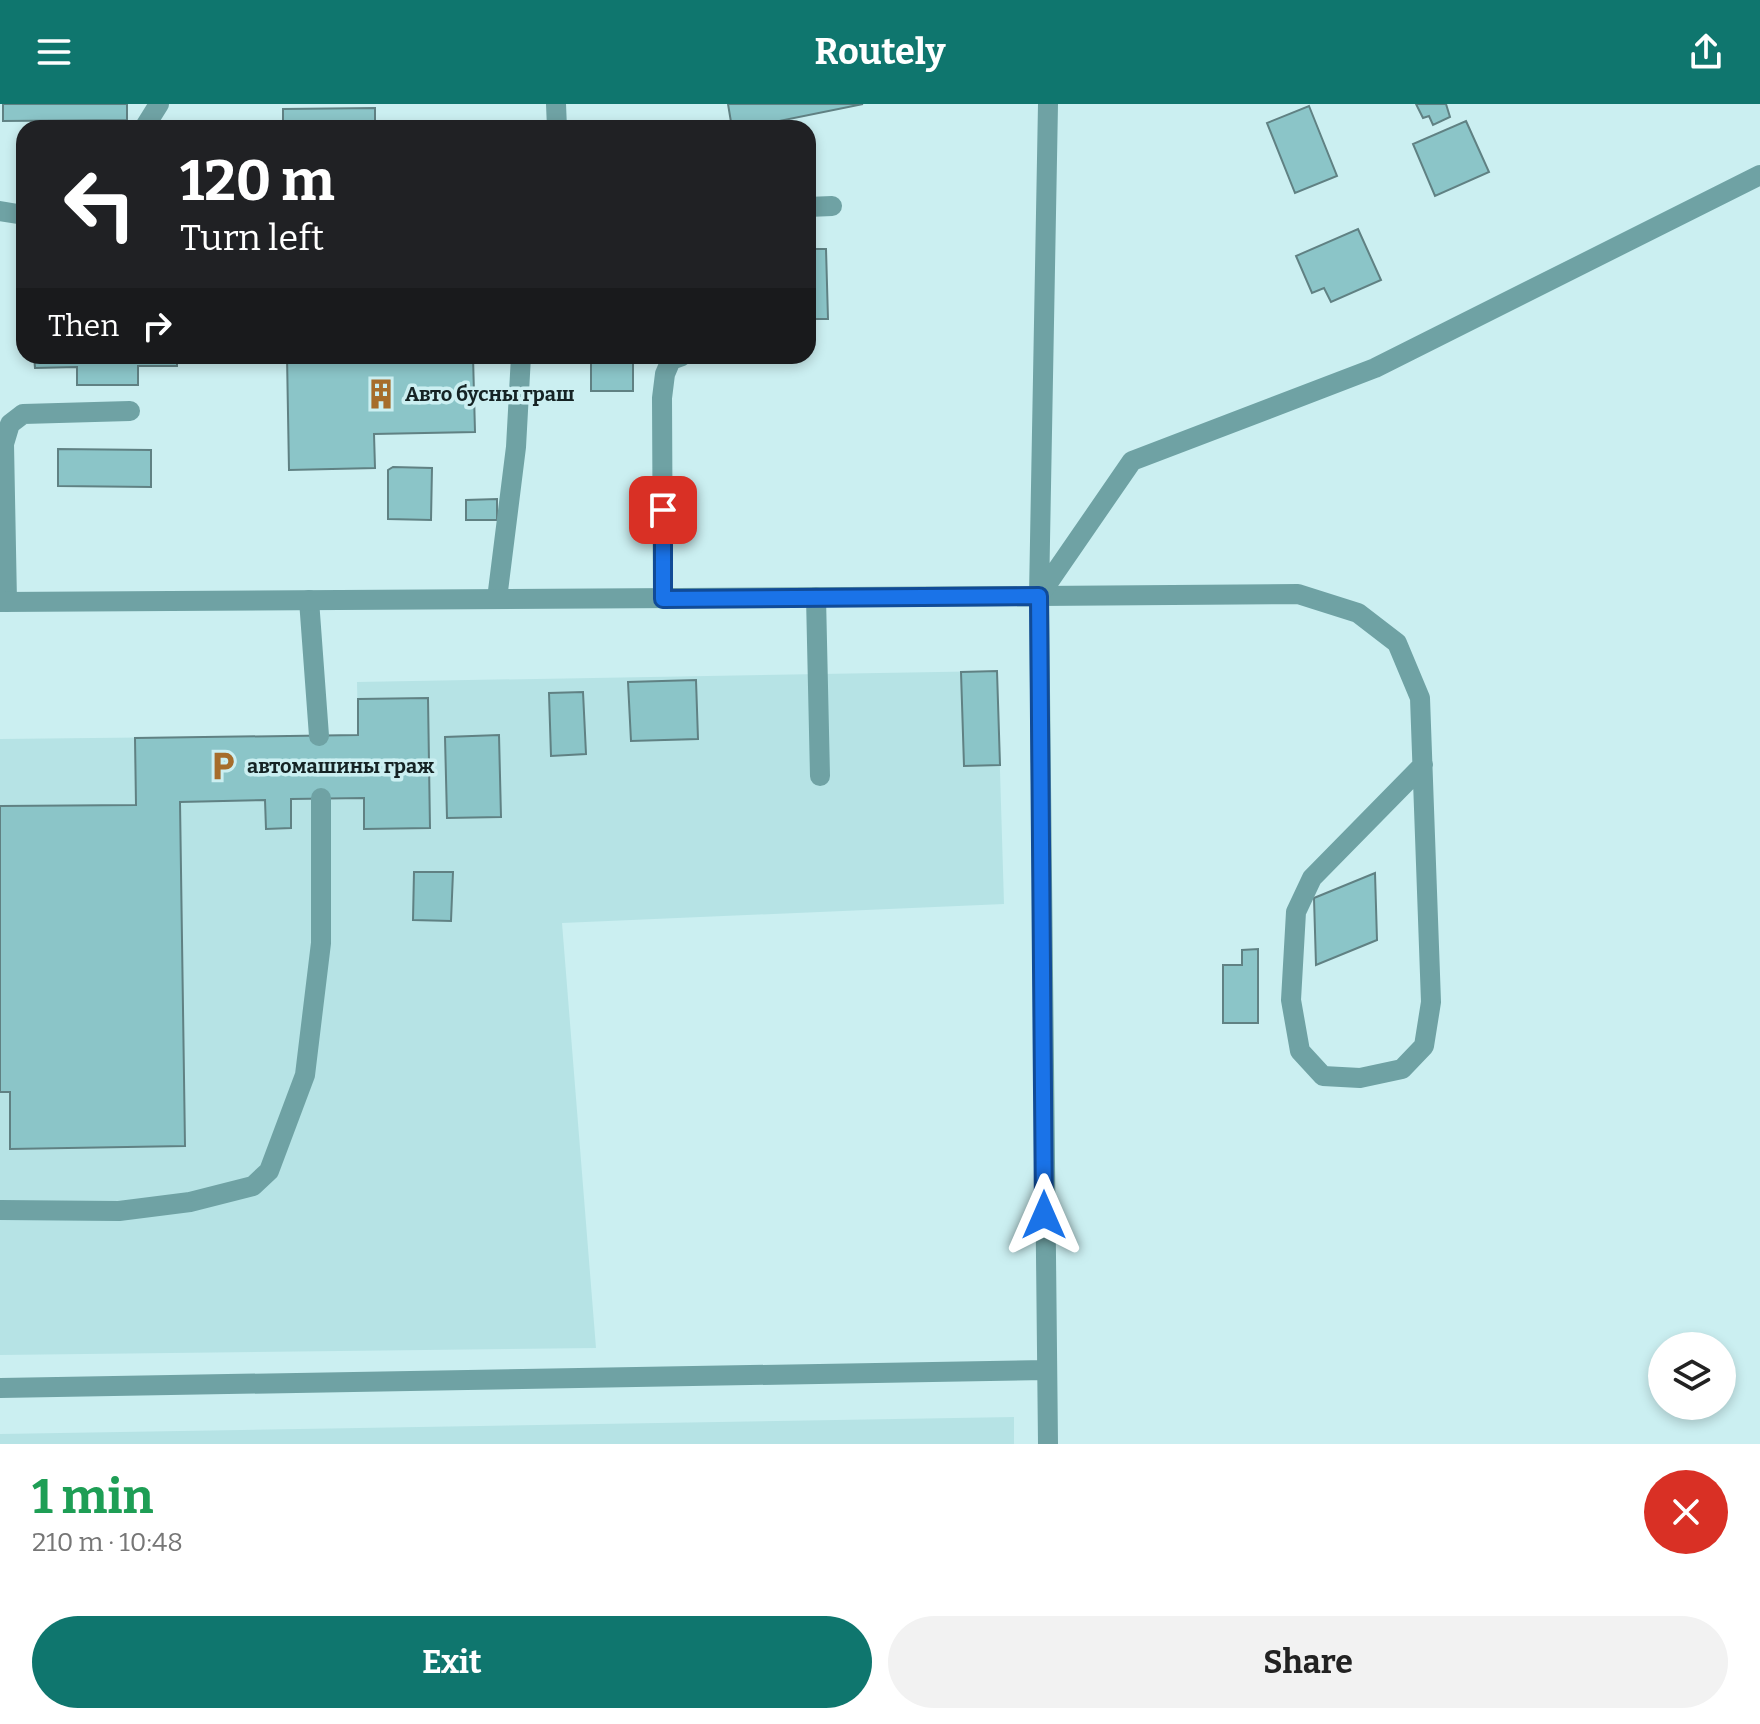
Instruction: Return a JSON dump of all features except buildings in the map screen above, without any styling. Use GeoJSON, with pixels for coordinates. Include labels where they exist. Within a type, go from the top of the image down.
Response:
{"type":"FeatureCollection","features":[{"type":"Feature","properties":{"kind":"street"},"geometry":{"type":"LineString","coordinates":[[1048,104],[1039,596],[1048,1444]]}},
{"type":"Feature","properties":{"kind":"street"},"geometry":{"type":"LineString","coordinates":[[1039,596],[1132,461],[1375,368],[1760,175]]}},
{"type":"Feature","properties":{"kind":"street"},"geometry":{"type":"LineString","coordinates":[[816,207],[832,206]]}},
{"type":"Feature","properties":{"kind":"street"},"geometry":{"type":"LineString","coordinates":[[497,599],[516,447],[521,364]]}},
{"type":"Feature","properties":{"kind":"street"},"geometry":{"type":"LineString","coordinates":[[663,364],[663,599]]}},
{"type":"Feature","properties":{"kind":"street"},"geometry":{"type":"LineString","coordinates":[[662,398],[669,364]]}},
{"type":"Feature","properties":{"kind":"street"},"geometry":{"type":"LineString","coordinates":[[130,411],[23,414],[10,424],[4,444],[3,602],[1298,594],[1358,613],[1397,643],[1420,698],[1423,765],[1431,1002],[1424,1046],[1402,1069],[1360,1078],[1323,1076],[1300,1051],[1291,1000],[1296,912],[1312,878],[1423,765]]}},
{"type":"Feature","properties":{"kind":"street"},"geometry":{"type":"LineString","coordinates":[[816,597],[820,776]]}},
{"type":"Feature","properties":{"kind":"street"},"geometry":{"type":"LineString","coordinates":[[309,600],[319,736]]}},
{"type":"Feature","properties":{"kind":"street"},"geometry":{"type":"LineString","coordinates":[[0,1210],[119,1211],[190,1202],[253,1186],[269,1171],[305,1075],[321,943],[321,798]]}},
{"type":"Feature","properties":{"kind":"street"},"geometry":{"type":"LineString","coordinates":[[0,1388],[1046,1370]]}},
{"type":"Feature","properties":{"kind":"shaded area"},"geometry":{"type":"Polygon","coordinates":[[[997,671],[1004,904],[562,923],[596,1348],[0,1355],[0,739],[358,735],[357,682],[997,671]]]}},
{"type":"Feature","properties":{"kind":"shaded area"},"geometry":{"type":"Polygon","coordinates":[[[1014,1417],[1014,1444],[0,1444],[0,1434],[1014,1417]]]}},
{"type":"Feature","properties":{"kind":"place","name":"Авто бусны граш"},"geometry":{"type":"Point","coordinates":[381,394]}},
{"type":"Feature","properties":{"kind":"place","name":"автомашины граж"},"geometry":{"type":"Point","coordinates":[223,766]}},
{"type":"Feature","properties":{"kind":"route"},"geometry":{"type":"LineString","coordinates":[[663,510],[663,599],[1039,596],[1044,1215]]}}]}
